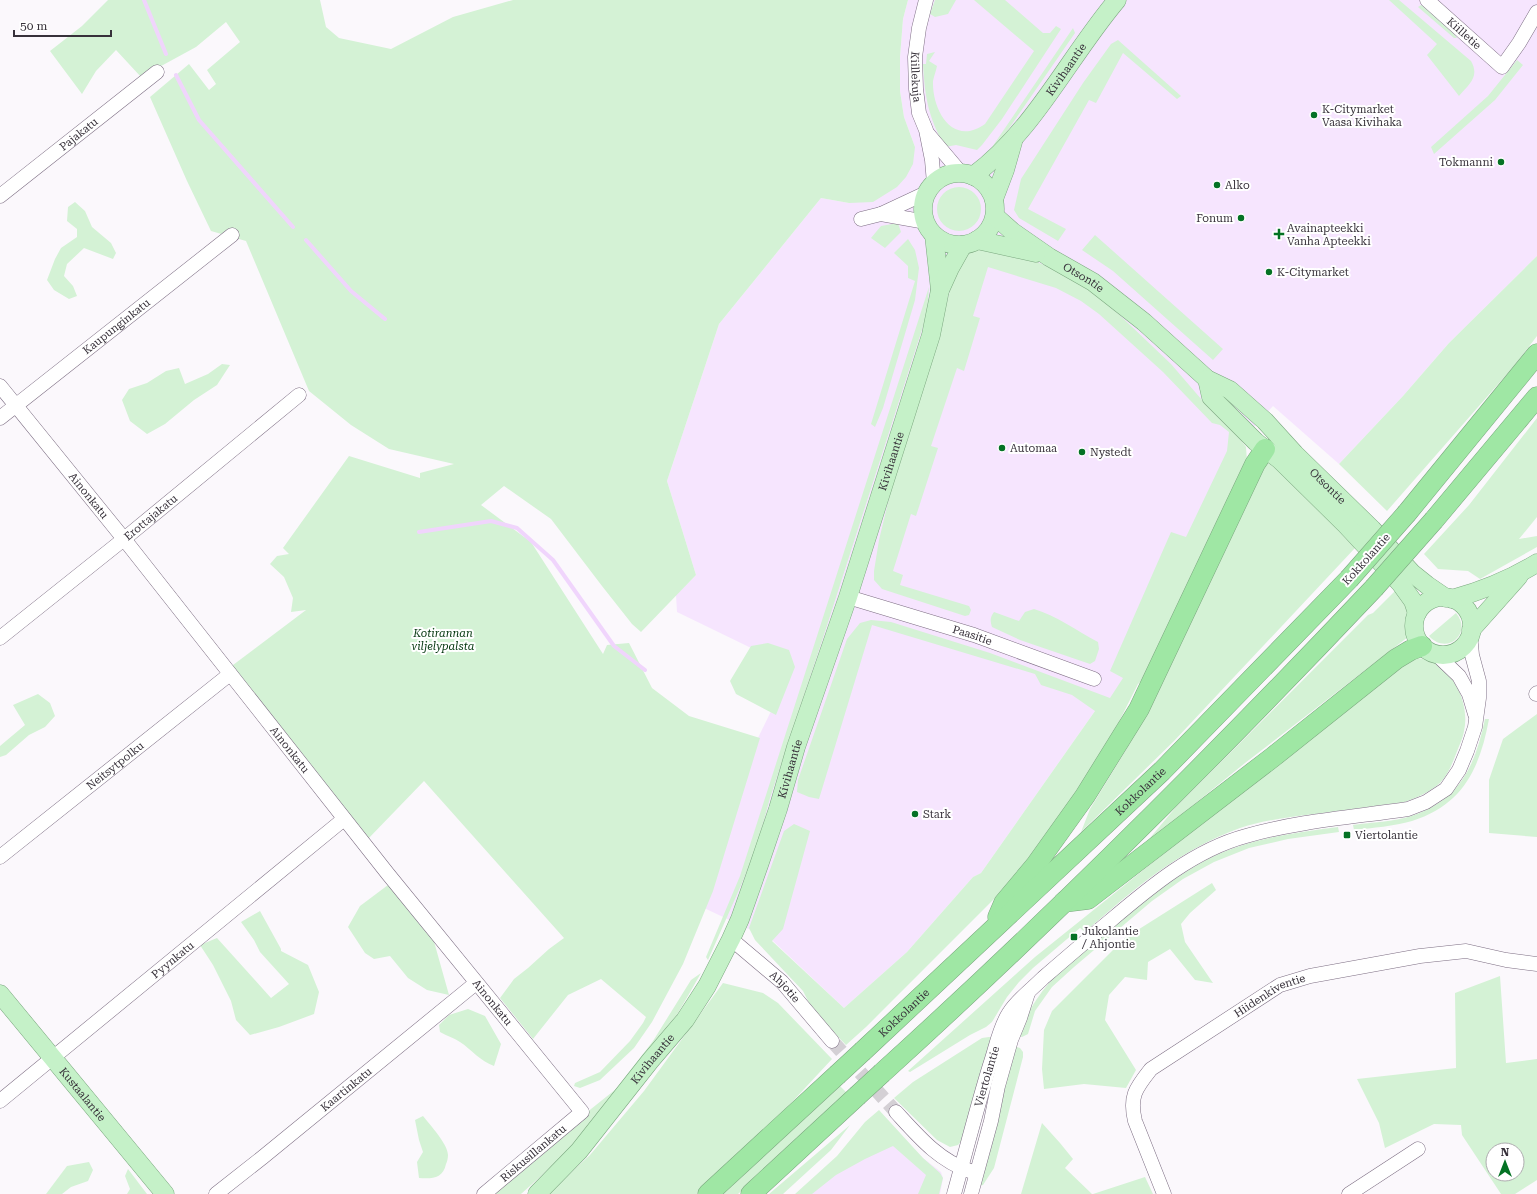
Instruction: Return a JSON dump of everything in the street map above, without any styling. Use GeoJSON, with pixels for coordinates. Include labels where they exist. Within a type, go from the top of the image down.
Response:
{"type":"FeatureCollection","features":[{"type":"Feature","properties":{"kind":"highway","name":"Kokkolantie"},"geometry":{"type":"LineString","coordinates":[[708,1194],[1162,771],[1348,579],[1407,514],[1537,354]]}},
{"type":"Feature","properties":{"kind":"highway"},"geometry":{"type":"LineString","coordinates":[[751,1194],[1064,902],[1195,774],[1374,588],[1434,520],[1537,397]]}},
{"type":"Feature","properties":{"kind":"highway"},"geometry":{"type":"LineString","coordinates":[[993,930],[1004,903],[1035,866],[1086,796],[1138,709],[1255,464],[1271,442]]}},
{"type":"Feature","properties":{"kind":"highway"},"geometry":{"type":"LineString","coordinates":[[1064,902],[1088,899],[1273,757],[1396,659],[1411,650],[1429,651]]}},
{"type":"Feature","properties":{"kind":"main road","name":"Kivihaantie"},"geometry":{"type":"LineString","coordinates":[[967,174],[991,163],[1014,139],[1117,0]]}},
{"type":"Feature","properties":{"kind":"main road","name":"Kivihaantie"},"geometry":{"type":"LineString","coordinates":[[994,207],[1014,139]]}},
{"type":"Feature","properties":{"kind":"main road"},"geometry":{"type":"LineString","coordinates":[[967,174],[982,182],[989,189],[994,207],[991,226],[985,234],[970,243],[952,244],[943,241],[930,228],[924,212],[924,201],[931,188],[946,175],[967,174]]}},
{"type":"Feature","properties":{"kind":"main road","name":"Otsontie"},"geometry":{"type":"LineString","coordinates":[[994,207],[1013,232],[1049,256],[1093,282],[1144,322],[1207,379],[1211,397],[1256,442],[1271,442],[1372,529],[1412,573],[1427,585],[1449,598]]}},
{"type":"Feature","properties":{"kind":"main road","name":"Kivihaantie"},"geometry":{"type":"LineString","coordinates":[[930,228],[940,290]]}},
{"type":"Feature","properties":{"kind":"main road","name":"Kivihaantie"},"geometry":{"type":"LineString","coordinates":[[537,1194],[579,1151],[685,1020],[707,986],[731,939],[740,919],[759,865],[778,809],[796,747],[848,597],[931,335],[940,290],[950,268],[970,243]]}},
{"type":"Feature","properties":{"kind":"main road","name":"Otsontie"},"geometry":{"type":"LineString","coordinates":[[970,243],[1049,256]]}},
{"type":"Feature","properties":{"kind":"main road","name":"Otsontie"},"geometry":{"type":"LineString","coordinates":[[1271,442],[1280,460],[1346,525],[1400,583],[1413,601],[1417,613]]}},
{"type":"Feature","properties":{"kind":"main road"},"geometry":{"type":"LineString","coordinates":[[1530,568],[1471,632],[1465,645],[1455,653],[1449,655],[1429,651],[1416,638],[1414,628],[1417,613],[1424,604],[1441,597],[1449,598],[1468,595],[1530,568]]}},
{"type":"Feature","properties":{"kind":"main road"},"geometry":{"type":"LineString","coordinates":[[1449,598],[1462,605],[1469,614],[1471,632]]}},
{"type":"Feature","properties":{"kind":"main road","name":"Kustaalantie"},"geometry":{"type":"LineString","coordinates":[[0,994],[165,1194]]}},
{"type":"Feature","properties":{"kind":"street","name":"Kiillekuja"},"geometry":{"type":"LineString","coordinates":[[926,0],[918,28],[915,57],[916,89],[919,113],[926,130],[932,160],[931,188]]}},
{"type":"Feature","properties":{"kind":"street","name":"Kiilletie"},"geometry":{"type":"LineString","coordinates":[[1428,0],[1502,67],[1519,43],[1537,12]]}},
{"type":"Feature","properties":{"kind":"street","name":"Pajakatu"},"geometry":{"type":"LineString","coordinates":[[0,196],[157,72]]}},
{"type":"Feature","properties":{"kind":"street","name":"Kiillekuja"},"geometry":{"type":"LineString","coordinates":[[926,130],[967,174]]}},
{"type":"Feature","properties":{"kind":"street"},"geometry":{"type":"LineString","coordinates":[[861,219],[881,214],[931,188]]}},
{"type":"Feature","properties":{"kind":"street"},"geometry":{"type":"LineString","coordinates":[[881,214],[930,228]]}},
{"type":"Feature","properties":{"kind":"street","name":"Kaupunginkatu"},"geometry":{"type":"LineString","coordinates":[[0,418],[232,235]]}},
{"type":"Feature","properties":{"kind":"street","name":"Ainonkatu"},"geometry":{"type":"LineString","coordinates":[[0,386],[124,539],[344,819],[582,1112]]}},
{"type":"Feature","properties":{"kind":"street","name":"Erottajakatu"},"geometry":{"type":"LineString","coordinates":[[0,638],[124,539],[299,395]]}},
{"type":"Feature","properties":{"kind":"street","name":"Paasitie"},"geometry":{"type":"LineString","coordinates":[[848,597],[974,635],[1094,679]]}},
{"type":"Feature","properties":{"kind":"street","name":"Viertolantie"},"geometry":{"type":"LineString","coordinates":[[954,1194],[999,1036],[1008,1014],[1017,1002],[1043,978],[1144,892],[1177,869],[1209,850],[1244,836],[1286,826],[1408,809],[1426,802],[1446,789],[1459,770],[1474,732],[1479,698],[1478,681],[1472,655],[1471,632]]}},
{"type":"Feature","properties":{"kind":"street","name":"Viertolantie"},"geometry":{"type":"LineString","coordinates":[[1429,651],[1459,676],[1469,694],[1476,716]]}},
{"type":"Feature","properties":{"kind":"street","name":"Neitsytpolku"},"geometry":{"type":"LineString","coordinates":[[0,857],[230,674]]}},
{"type":"Feature","properties":{"kind":"street","name":"Pyynkatu"},"geometry":{"type":"LineString","coordinates":[[0,1101],[344,819]]}},
{"type":"Feature","properties":{"kind":"street","name":"Ahjotie"},"geometry":{"type":"LineString","coordinates":[[731,939],[782,982],[832,1041]]}},
{"type":"Feature","properties":{"kind":"street","name":"Hiidenkiventie"},"geometry":{"type":"LineString","coordinates":[[1164,1194],[1135,1121],[1132,1109],[1137,1087],[1151,1069],[1280,985],[1318,975],[1420,956],[1466,951],[1506,960],[1537,964]]}},
{"type":"Feature","properties":{"kind":"street","name":"Kaartinkatu"},"geometry":{"type":"LineString","coordinates":[[216,1194],[476,983]]}},
{"type":"Feature","properties":{"kind":"street","name":"Viertolantie"},"geometry":{"type":"LineString","coordinates":[[971,1194],[1011,1040],[1028,993]]}},
{"type":"Feature","properties":{"kind":"street","name":"Riskusillankatu"},"geometry":{"type":"LineString","coordinates":[[484,1194],[582,1112]]}},
{"type":"Feature","properties":{"kind":"street"},"geometry":{"type":"LineString","coordinates":[[896,1112],[930,1149],[962,1168],[977,1173]]}},
{"type":"Feature","properties":{"kind":"street"},"geometry":{"type":"LineString","coordinates":[[1349,1194],[1418,1149]]}},
{"type":"Feature","properties":{"kind":"shaded area"},"geometry":{"type":"Polygon","coordinates":[[[908,0],[1537,0],[1537,256],[1449,343],[1403,396],[1339,464],[1273,406],[1244,438],[1137,669],[1119,699],[1095,711],[981,873],[973,877],[907,952],[844,1008],[772,940],[704,908],[757,740],[792,668],[677,612],[676,595],[696,575],[667,481],[719,324],[821,198],[849,203],[915,147],[904,117],[900,91],[900,57],[903,19],[908,0]]]}},
{"type":"Feature","properties":{"kind":"shaded area"},"geometry":{"type":"Polygon","coordinates":[[[887,1122],[923,1158],[941,1172],[943,1178],[940,1194],[806,1194],[887,1122]]]}},
{"type":"Feature","properties":{"kind":"green space","name":"Kotirannan viljelypalsta"},"geometry":{"type":"Polygon","coordinates":[[[108,0],[320,0],[326,27],[339,38],[391,49],[453,17],[513,0],[908,0],[903,19],[900,57],[900,91],[904,117],[915,147],[913,164],[906,177],[897,187],[873,202],[849,203],[821,198],[719,324],[667,481],[696,575],[641,632],[632,624],[551,519],[504,486],[481,505],[531,542],[603,654],[607,645],[629,643],[652,688],[689,716],[760,738],[713,891],[683,964],[652,1022],[634,1048],[600,1080],[580,1088],[574,1086],[575,1083],[600,1072],[630,1041],[646,1017],[601,979],[568,995],[533,1039],[500,998],[514,979],[564,938],[424,781],[367,840],[229,668],[306,610],[291,612],[293,598],[284,577],[270,564],[277,556],[289,554],[283,548],[349,456],[420,478],[420,473],[454,464],[389,449],[351,425],[309,391],[246,241],[211,231],[150,97],[189,64],[209,90],[216,84],[207,70],[240,42],[226,22],[196,47],[141,77],[116,50],[96,71],[82,94],[50,51],[82,26],[108,0]]]}},
{"type":"Feature","properties":{"kind":"green space"},"geometry":{"type":"Polygon","coordinates":[[[935,0],[956,0],[948,14],[935,17],[930,14],[935,0]]]}},
{"type":"Feature","properties":{"kind":"green space"},"geometry":{"type":"Polygon","coordinates":[[[974,0],[1005,0],[1043,33],[1050,33],[1056,26],[1061,29],[1002,119],[977,150],[956,145],[945,147],[939,136],[928,107],[926,97],[923,64],[926,64],[927,54],[935,52],[929,61],[937,66],[933,81],[936,104],[947,122],[954,128],[963,131],[974,130],[985,124],[1034,51],[974,0]]]}},
{"type":"Feature","properties":{"kind":"green space"},"geometry":{"type":"Polygon","coordinates":[[[1389,0],[1399,0],[1471,61],[1474,76],[1470,84],[1459,96],[1427,55],[1437,44],[1389,0]]]}},
{"type":"Feature","properties":{"kind":"green space"},"geometry":{"type":"Polygon","coordinates":[[[1421,5],[1447,24],[1457,38],[1454,38],[1418,7],[1421,5]]]}},
{"type":"Feature","properties":{"kind":"green space"},"geometry":{"type":"Polygon","coordinates":[[[1073,28],[1075,33],[992,153],[988,153],[1073,28]]]}},
{"type":"Feature","properties":{"kind":"green space"},"geometry":{"type":"Polygon","coordinates":[[[1118,40],[1181,96],[1177,99],[1123,53],[1096,103],[1089,100],[1028,209],[1066,229],[1058,241],[1019,218],[1014,210],[1021,179],[1083,83],[1111,44],[1118,40]]]}},
{"type":"Feature","properties":{"kind":"green space"},"geometry":{"type":"Polygon","coordinates":[[[1517,60],[1523,65],[1495,100],[1434,154],[1431,147],[1488,96],[1517,60]]]}},
{"type":"Feature","properties":{"kind":"green space"},"geometry":{"type":"Polygon","coordinates":[[[959,187],[971,191],[977,197],[981,209],[977,221],[971,227],[959,231],[947,227],[941,221],[937,209],[941,197],[947,191],[959,187]]]}},
{"type":"Feature","properties":{"kind":"green space"},"geometry":{"type":"Polygon","coordinates":[[[75,202],[85,211],[92,227],[111,243],[116,253],[113,259],[84,248],[67,264],[64,276],[73,286],[77,296],[69,299],[54,290],[47,280],[61,248],[77,237],[77,229],[67,221],[68,207],[75,202]]]}},
{"type":"Feature","properties":{"kind":"green space"},"geometry":{"type":"Polygon","coordinates":[[[898,223],[901,232],[885,248],[871,238],[881,226],[898,223]]]}},
{"type":"Feature","properties":{"kind":"green space"},"geometry":{"type":"Polygon","coordinates":[[[1095,235],[1223,349],[1213,360],[1113,271],[1082,250],[1095,235]]]}},
{"type":"Feature","properties":{"kind":"green space"},"geometry":{"type":"Polygon","coordinates":[[[908,239],[915,250],[919,268],[915,300],[883,408],[875,427],[871,424],[915,281],[908,278],[908,266],[894,253],[908,239]]]}},
{"type":"Feature","properties":{"kind":"green space"},"geometry":{"type":"Polygon","coordinates":[[[986,248],[1024,256],[1055,270],[1088,289],[1108,304],[1171,364],[1208,407],[1240,439],[1246,447],[1247,461],[1148,675],[1138,684],[1091,777],[1006,887],[866,1027],[846,1045],[813,1011],[803,991],[755,940],[749,928],[784,831],[794,824],[810,831],[783,929],[772,941],[844,1008],[907,952],[973,877],[981,873],[1095,711],[1072,695],[1041,685],[1035,674],[872,625],[819,799],[809,797],[797,792],[798,780],[847,639],[860,623],[871,620],[891,622],[990,653],[1110,698],[1123,678],[1110,671],[1171,532],[1186,537],[1227,451],[1229,432],[1220,425],[1212,423],[1163,372],[1099,314],[1081,301],[1056,288],[988,267],[973,316],[980,318],[964,371],[957,368],[931,446],[938,448],[916,516],[911,514],[893,571],[903,575],[900,585],[969,606],[971,610],[969,615],[965,616],[882,589],[874,580],[879,540],[899,457],[932,358],[957,264],[969,252],[986,248]]]}},
{"type":"Feature","properties":{"kind":"green space"},"geometry":{"type":"Polygon","coordinates":[[[1537,256],[1537,336],[1514,366],[1387,511],[1339,464],[1403,396],[1449,343],[1537,256]]]}},
{"type":"Feature","properties":{"kind":"green space"},"geometry":{"type":"Polygon","coordinates":[[[929,287],[927,314],[770,798],[757,846],[708,960],[706,957],[740,876],[929,287]]]}},
{"type":"Feature","properties":{"kind":"green space"},"geometry":{"type":"Polygon","coordinates":[[[222,364],[230,365],[217,385],[194,400],[165,424],[147,434],[130,421],[122,400],[129,389],[147,383],[166,371],[179,368],[185,384],[208,374],[222,364]]]}},
{"type":"Feature","properties":{"kind":"green space"},"geometry":{"type":"Polygon","coordinates":[[[1537,418],[1537,517],[1519,539],[1537,536],[1537,547],[1480,579],[1468,571],[1438,569],[1424,554],[1469,505],[1537,418]]]}},
{"type":"Feature","properties":{"kind":"green space"},"geometry":{"type":"Polygon","coordinates":[[[1272,460],[1355,548],[1174,741],[1081,832],[1090,809],[1126,750],[1261,468],[1267,461],[1272,460]]]}},
{"type":"Feature","properties":{"kind":"green space"},"geometry":{"type":"Polygon","coordinates":[[[1397,589],[1407,606],[1408,637],[1245,763],[1144,845],[1176,807],[1368,615],[1373,613],[1397,589]]]}},
{"type":"Feature","properties":{"kind":"green space"},"geometry":{"type":"Polygon","coordinates":[[[1034,609],[1059,620],[1098,642],[1099,649],[1095,661],[1090,664],[1020,640],[992,627],[991,619],[994,612],[1019,621],[1025,612],[1034,609]]]}},
{"type":"Feature","properties":{"kind":"green space"},"geometry":{"type":"Polygon","coordinates":[[[1456,613],[1460,621],[1461,628],[1460,634],[1456,640],[1443,644],[1436,642],[1429,636],[1456,613]]]}},
{"type":"Feature","properties":{"kind":"green space"},"geometry":{"type":"Polygon","coordinates":[[[768,643],[789,650],[795,667],[776,715],[736,694],[730,681],[751,646],[768,643]]]}},
{"type":"Feature","properties":{"kind":"green space"},"geometry":{"type":"Polygon","coordinates":[[[1416,658],[1426,659],[1440,666],[1454,681],[1463,700],[1465,721],[1461,742],[1448,773],[1440,783],[1424,794],[1405,802],[1287,818],[1249,825],[1217,837],[1196,848],[1157,872],[1085,932],[1080,928],[1033,968],[1007,997],[992,1022],[986,1027],[970,1035],[910,1072],[908,1071],[1035,957],[1384,677],[1416,658]]]}},
{"type":"Feature","properties":{"kind":"green space"},"geometry":{"type":"Polygon","coordinates":[[[38,694],[50,703],[55,716],[45,727],[29,735],[6,755],[0,757],[0,746],[25,725],[13,705],[38,694]]]}},
{"type":"Feature","properties":{"kind":"green space"},"geometry":{"type":"Polygon","coordinates":[[[1537,714],[1537,837],[1489,833],[1489,780],[1503,739],[1537,714]]]}},
{"type":"Feature","properties":{"kind":"green space"},"geometry":{"type":"Polygon","coordinates":[[[1485,719],[1489,719],[1485,737],[1474,769],[1456,795],[1430,814],[1412,821],[1391,826],[1354,830],[1353,825],[1404,818],[1428,809],[1442,801],[1463,779],[1470,766],[1476,752],[1485,719]]]}},
{"type":"Feature","properties":{"kind":"green space"},"geometry":{"type":"Polygon","coordinates":[[[1338,827],[1339,832],[1288,839],[1249,848],[1214,862],[1183,879],[1152,901],[1052,987],[1035,1011],[1028,1034],[1022,1037],[1017,1035],[1035,1001],[1060,971],[1140,905],[1182,874],[1212,857],[1242,845],[1274,837],[1338,827]]]}},
{"type":"Feature","properties":{"kind":"green space"},"geometry":{"type":"Polygon","coordinates":[[[1212,883],[1216,890],[1190,913],[1181,924],[1185,942],[1213,983],[1195,980],[1170,949],[1148,962],[1147,980],[1125,977],[1109,995],[1105,1020],[1136,1070],[1126,1088],[1084,1084],[1044,1089],[1042,1069],[1044,1030],[1052,1011],[1125,938],[1212,883]]]}},
{"type":"Feature","properties":{"kind":"green space"},"geometry":{"type":"Polygon","coordinates":[[[388,885],[433,938],[449,995],[427,990],[408,978],[390,956],[374,959],[365,953],[348,927],[360,906],[388,885]]]}},
{"type":"Feature","properties":{"kind":"green space"},"geometry":{"type":"Polygon","coordinates":[[[260,911],[281,951],[308,965],[319,992],[314,1014],[279,1027],[250,1035],[236,1020],[231,1001],[213,965],[200,945],[217,938],[271,998],[289,984],[260,952],[254,940],[241,922],[260,911]]]}},
{"type":"Feature","properties":{"kind":"green space"},"geometry":{"type":"Polygon","coordinates":[[[701,973],[673,1021],[648,1057],[579,1139],[521,1194],[485,1194],[616,1089],[653,1041],[691,980],[701,973]]]}},
{"type":"Feature","properties":{"kind":"green space"},"geometry":{"type":"Polygon","coordinates":[[[1500,976],[1506,1063],[1537,1059],[1537,1180],[1515,1194],[1501,1194],[1493,1182],[1525,1182],[1525,1142],[1485,1142],[1485,1170],[1462,1135],[1461,1125],[1434,1124],[1385,1148],[1379,1123],[1357,1079],[1456,1068],[1455,993],[1500,976]]]}},
{"type":"Feature","properties":{"kind":"green space"},"geometry":{"type":"Polygon","coordinates":[[[723,983],[763,993],[778,1003],[832,1059],[766,1130],[697,1194],[548,1194],[590,1155],[644,1091],[723,983]]]}},
{"type":"Feature","properties":{"kind":"green space"},"geometry":{"type":"Polygon","coordinates":[[[468,1009],[485,1016],[501,1044],[494,1066],[480,1058],[460,1042],[440,1032],[439,1025],[449,1015],[468,1009]]]}},
{"type":"Feature","properties":{"kind":"green space"},"geometry":{"type":"Polygon","coordinates":[[[982,1038],[993,1038],[965,1137],[958,1145],[950,1147],[937,1140],[894,1098],[913,1082],[982,1038]]]}},
{"type":"Feature","properties":{"kind":"green space"},"geometry":{"type":"Polygon","coordinates":[[[1014,1046],[1020,1048],[1023,1052],[1023,1057],[994,1168],[983,1185],[979,1186],[1014,1046]]]}},
{"type":"Feature","properties":{"kind":"green space"},"geometry":{"type":"Polygon","coordinates":[[[840,1086],[847,1093],[738,1194],[722,1194],[840,1086]]]}},
{"type":"Feature","properties":{"kind":"green space"},"geometry":{"type":"Polygon","coordinates":[[[879,1110],[923,1158],[940,1173],[943,1178],[939,1194],[918,1194],[926,1175],[893,1146],[836,1175],[812,1194],[795,1194],[837,1156],[865,1122],[879,1110]]]}},
{"type":"Feature","properties":{"kind":"green space"},"geometry":{"type":"Polygon","coordinates":[[[423,1116],[442,1140],[448,1155],[447,1162],[442,1173],[432,1178],[419,1178],[417,1162],[423,1152],[415,1120],[423,1116]]]}},
{"type":"Feature","properties":{"kind":"green space"},"geometry":{"type":"Polygon","coordinates":[[[1042,1123],[1073,1159],[1065,1168],[1092,1194],[1021,1194],[1042,1123]]]}},
{"type":"Feature","properties":{"kind":"green space"},"geometry":{"type":"Polygon","coordinates":[[[850,1125],[831,1150],[783,1194],[769,1194],[850,1125]]]}},
{"type":"Feature","properties":{"kind":"green space"},"geometry":{"type":"Polygon","coordinates":[[[89,1162],[93,1170],[88,1181],[71,1187],[62,1194],[46,1194],[67,1166],[89,1162]]]}},
{"type":"Feature","properties":{"kind":"green space"},"geometry":{"type":"Polygon","coordinates":[[[128,1169],[147,1194],[127,1194],[130,1189],[125,1176],[128,1169]]]}},
{"type":"Feature","properties":{"kind":"green space"},"geometry":{"type":"Polygon","coordinates":[[[1145,1177],[1153,1194],[1093,1194],[1145,1177]]]}},
{"type":"Feature","properties":{"kind":"waterway"},"geometry":{"type":"LineString","coordinates":[[144,0],[166,54]]}},
{"type":"Feature","properties":{"kind":"waterway"},"geometry":{"type":"LineString","coordinates":[[176,75],[199,120],[293,227]]}},
{"type":"Feature","properties":{"kind":"waterway"},"geometry":{"type":"LineString","coordinates":[[306,240],[351,291],[385,319]]}},
{"type":"Feature","properties":{"kind":"waterway"},"geometry":{"type":"LineString","coordinates":[[419,532],[491,521],[517,528],[553,560],[614,646],[645,670]]}},
{"type":"Feature","properties":{"kind":"tunnel"},"geometry":{"type":"LineString","coordinates":[[832,1041],[896,1112]]}},
{"type":"Feature","properties":{"kind":"place","name":"K-Citymarket Vaasa Kivihaka"},"geometry":{"type":"Point","coordinates":[1314,115]}},
{"type":"Feature","properties":{"kind":"place","name":"Tokmanni"},"geometry":{"type":"Point","coordinates":[1501,162]}},
{"type":"Feature","properties":{"kind":"place","name":"Alko"},"geometry":{"type":"Point","coordinates":[1217,185]}},
{"type":"Feature","properties":{"kind":"place","name":"Fonum"},"geometry":{"type":"Point","coordinates":[1241,218]}},
{"type":"Feature","properties":{"kind":"place","name":"Avainapteekki Vanha Apteekki"},"geometry":{"type":"Point","coordinates":[1279,234]}},
{"type":"Feature","properties":{"kind":"place","name":"K-Citymarket"},"geometry":{"type":"Point","coordinates":[1269,272]}},
{"type":"Feature","properties":{"kind":"place","name":"Automaa"},"geometry":{"type":"Point","coordinates":[1002,448]}},
{"type":"Feature","properties":{"kind":"place","name":"Nystedt"},"geometry":{"type":"Point","coordinates":[1082,452]}},
{"type":"Feature","properties":{"kind":"place","name":"Stark"},"geometry":{"type":"Point","coordinates":[915,814]}},
{"type":"Feature","properties":{"kind":"place","name":"Viertolantie"},"geometry":{"type":"Point","coordinates":[1347,835]}},
{"type":"Feature","properties":{"kind":"place","name":"Jukolantie / Ahjontie"},"geometry":{"type":"Point","coordinates":[1074,937]}}]}
